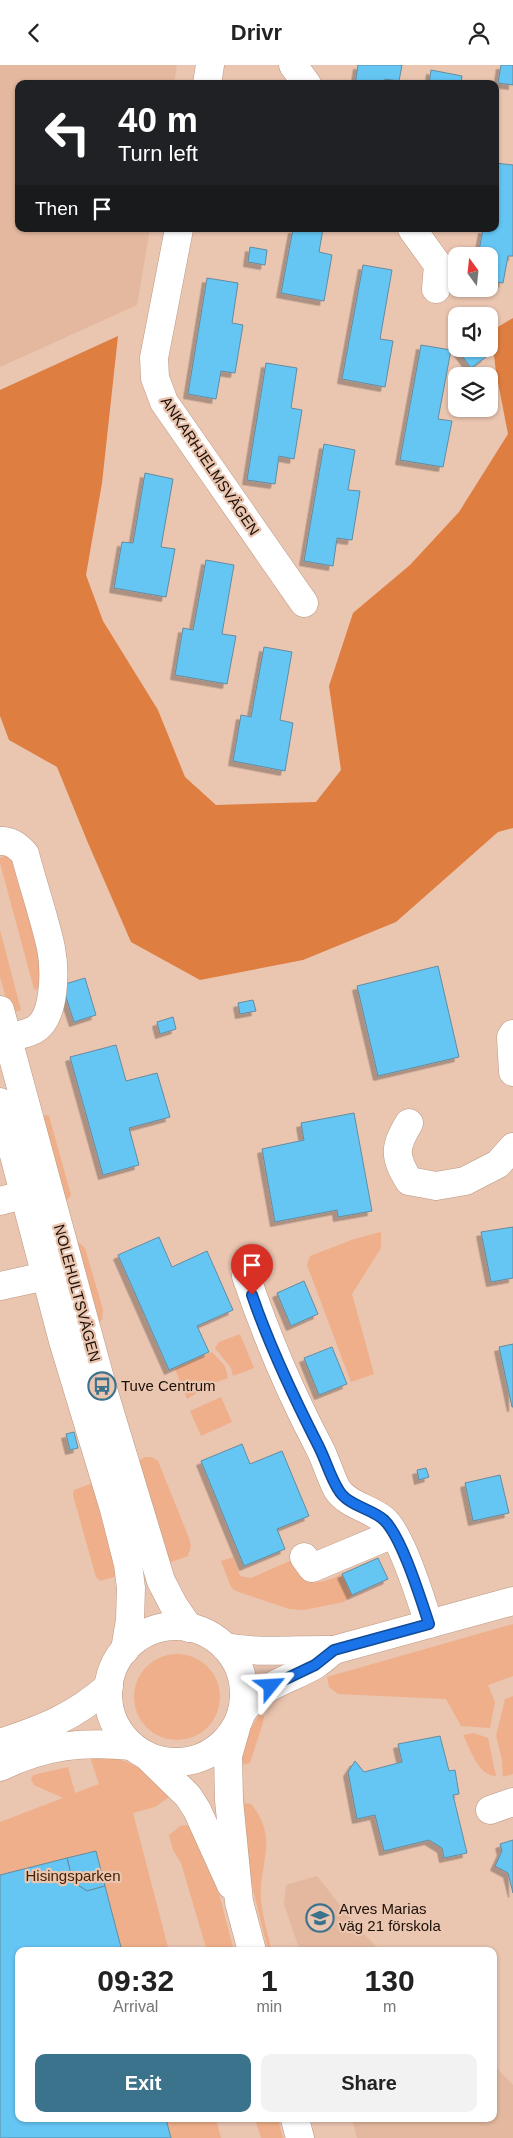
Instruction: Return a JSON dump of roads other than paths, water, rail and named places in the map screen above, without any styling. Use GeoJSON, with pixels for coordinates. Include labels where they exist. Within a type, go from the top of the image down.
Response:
{"type":"FeatureCollection","features":[{"type":"Feature","properties":{"kind":"street"},"geometry":{"type":"LineString","coordinates":[[208,80],[210,65]]}},
{"type":"Feature","properties":{"kind":"street"},"geometry":{"type":"LineString","coordinates":[[293,65],[303,80]]}},
{"type":"Feature","properties":{"kind":"street","name":"ANKARHJELMSVÄGEN"},"geometry":{"type":"LineString","coordinates":[[178,232],[154,359],[155,378],[164,402],[304,603]]}},
{"type":"Feature","properties":{"kind":"street"},"geometry":{"type":"LineString","coordinates":[[414,232],[438,265],[436,289]]}},
{"type":"Feature","properties":{"kind":"street"},"geometry":{"type":"LineString","coordinates":[[0,841],[5,840],[19,847],[25,854],[51,948],[53,971],[50,1006],[47,1016],[34,1030],[4,1038]]}},
{"type":"Feature","properties":{"kind":"street","name":"NOLEHULTSVÄGEN"},"geometry":{"type":"LineString","coordinates":[[0,1010],[24,1195]]}},
{"type":"Feature","properties":{"kind":"street"},"geometry":{"type":"LineString","coordinates":[[513,1034],[511,1037],[513,1072]]}},
{"type":"Feature","properties":{"kind":"street","name":"NOLEHULTSVÄGEN"},"geometry":{"type":"LineString","coordinates":[[0,1102],[24,1195],[58,1274],[102,1386],[161,1581],[174,1607],[189,1627]]}},
{"type":"Feature","properties":{"kind":"street"},"geometry":{"type":"LineString","coordinates":[[409,1123],[399,1140],[398,1162],[409,1181],[436,1186],[465,1181],[498,1164],[513,1147]]}},
{"type":"Feature","properties":{"kind":"street"},"geometry":{"type":"LineString","coordinates":[[0,1286],[58,1274]]}},
{"type":"Feature","properties":{"kind":"street","name":"NOLEHULTSVÄGEN"},"geometry":{"type":"LineString","coordinates":[[58,1274],[128,1565],[131,1588],[130,1620],[124,1650]]}},
{"type":"Feature","properties":{"kind":"street"},"geometry":{"type":"LineString","coordinates":[[246,1276],[265,1332],[302,1416],[320,1449],[338,1490],[347,1499],[386,1521],[406,1560],[429,1624]]}},
{"type":"Feature","properties":{"kind":"street"},"geometry":{"type":"LineString","coordinates":[[304,1557],[312,1568],[393,1534]]}},
{"type":"Feature","properties":{"kind":"street"},"geometry":{"type":"LineString","coordinates":[[225,1647],[248,1652],[308,1649],[334,1650],[513,1601]]}},
{"type":"Feature","properties":{"kind":"street","name":"NOLEHULTSVÄGEN"},"geometry":{"type":"LineString","coordinates":[[178,1626],[189,1627],[208,1635],[225,1647],[241,1674],[244,1695],[228,1756],[229,1800],[239,1902],[197,1810],[188,1796],[138,1750],[116,1725],[108,1699],[109,1686],[117,1661],[124,1650],[134,1641],[157,1629],[178,1626]]}},
{"type":"Feature","properties":{"kind":"street"},"geometry":{"type":"LineString","coordinates":[[1,1758],[74,1744],[103,1743],[138,1750],[170,1761],[197,1759],[212,1752],[224,1742],[252,1698],[315,1665],[334,1650]]}},
{"type":"Feature","properties":{"kind":"street"},"geometry":{"type":"LineString","coordinates":[[1,1758],[34,1732],[89,1704],[109,1686]]}},
{"type":"Feature","properties":{"kind":"street"},"geometry":{"type":"LineString","coordinates":[[239,1902],[251,1947]]}},
{"type":"Feature","properties":{"kind":"street"},"geometry":{"type":"LineString","coordinates":[[296,2122],[300,2138]]}},
{"type":"Feature","properties":{"kind":"place","name":"Tuve Centrum"},"geometry":{"type":"Point","coordinates":[102,1386]}},
{"type":"Feature","properties":{"kind":"place","name":"Arves Marias väg 21 förskola"},"geometry":{"type":"Point","coordinates":[320,1918]}},
{"type":"Feature","properties":{"kind":"park label","name":"Hisingsparken"},"geometry":{"type":"Point","coordinates":[73,1876]}}]}
